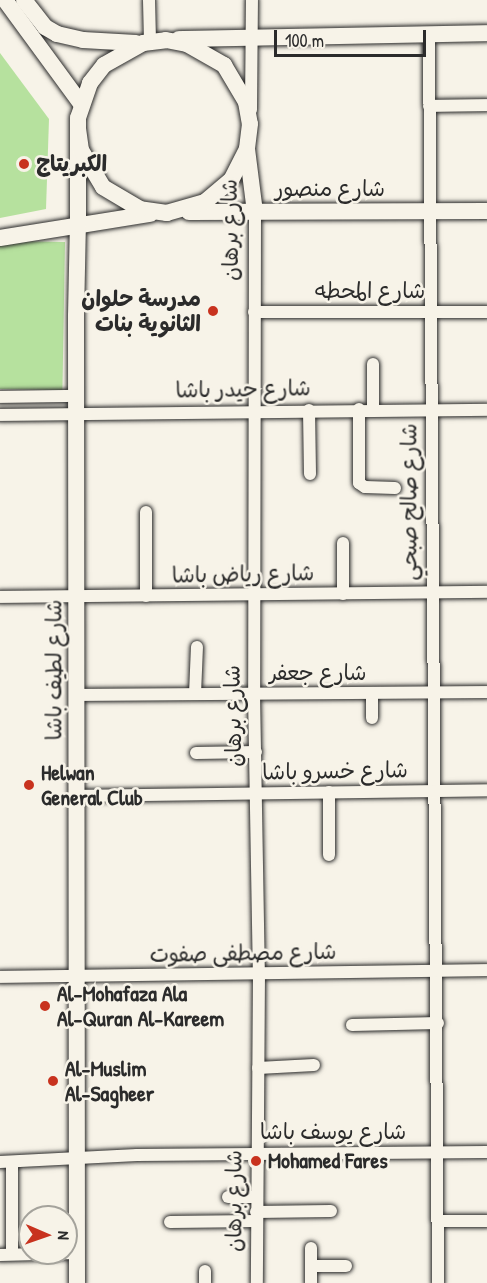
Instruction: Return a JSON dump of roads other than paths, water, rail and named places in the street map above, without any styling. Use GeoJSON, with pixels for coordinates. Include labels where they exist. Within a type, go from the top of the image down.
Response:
{"type":"FeatureCollection","features":[{"type":"Feature","properties":{"kind":"street"},"geometry":{"type":"LineString","coordinates":[[5,0],[81,104]]}},
{"type":"Feature","properties":{"kind":"street"},"geometry":{"type":"LineString","coordinates":[[24,0],[45,27],[70,39],[187,44],[224,65],[246,102],[249,124]]}},
{"type":"Feature","properties":{"kind":"street"},"geometry":{"type":"LineString","coordinates":[[149,0],[153,42]]}},
{"type":"Feature","properties":{"kind":"street"},"geometry":{"type":"LineString","coordinates":[[252,0],[252,35],[249,124],[247,149],[241,165],[219,192],[190,209],[167,212],[120,201],[103,188],[86,160],[78,129],[81,104],[104,65],[153,42],[252,35],[487,33]]}},
{"type":"Feature","properties":{"kind":"street","name":"شارع صالح صبحي"},"geometry":{"type":"LineString","coordinates":[[429,33],[430,593],[438,1023],[438,1283]]}},
{"type":"Feature","properties":{"kind":"street"},"geometry":{"type":"LineString","coordinates":[[429,106],[487,105]]}},
{"type":"Feature","properties":{"kind":"street","name":"شارع لطيف باشا"},"geometry":{"type":"LineString","coordinates":[[77,1205],[78,129]]}},
{"type":"Feature","properties":{"kind":"street","name":"شارع برهان"},"geometry":{"type":"LineString","coordinates":[[247,149],[255,212],[254,694],[259,973],[256,1283]]}},
{"type":"Feature","properties":{"kind":"street","name":"شارع منصور"},"geometry":{"type":"LineString","coordinates":[[0,238],[78,224],[167,212],[487,211]]}},
{"type":"Feature","properties":{"kind":"street","name":"شارع المحطه"},"geometry":{"type":"LineString","coordinates":[[254,312],[487,312]]}},
{"type":"Feature","properties":{"kind":"street"},"geometry":{"type":"LineString","coordinates":[[373,409],[374,364]]}},
{"type":"Feature","properties":{"kind":"street"},"geometry":{"type":"LineString","coordinates":[[0,397],[76,396]]}},
{"type":"Feature","properties":{"kind":"street"},"geometry":{"type":"LineString","coordinates":[[359,409],[359,483],[365,488],[395,488]]}},
{"type":"Feature","properties":{"kind":"street","name":"شارع حيدر باشا"},"geometry":{"type":"LineString","coordinates":[[0,414],[359,409],[487,410]]}},
{"type":"Feature","properties":{"kind":"street"},"geometry":{"type":"LineString","coordinates":[[309,410],[310,474]]}},
{"type":"Feature","properties":{"kind":"street"},"geometry":{"type":"LineString","coordinates":[[146,512],[146,596]]}},
{"type":"Feature","properties":{"kind":"street"},"geometry":{"type":"LineString","coordinates":[[344,543],[344,594]]}},
{"type":"Feature","properties":{"kind":"street","name":"شارع رياض باشا"},"geometry":{"type":"LineString","coordinates":[[0,597],[487,592]]}},
{"type":"Feature","properties":{"kind":"street"},"geometry":{"type":"LineString","coordinates":[[195,694],[197,647]]}},
{"type":"Feature","properties":{"kind":"street","name":"شارع جعفر"},"geometry":{"type":"LineString","coordinates":[[76,695],[487,692]]}},
{"type":"Feature","properties":{"kind":"street"},"geometry":{"type":"LineString","coordinates":[[372,693],[372,718]]}},
{"type":"Feature","properties":{"kind":"street"},"geometry":{"type":"LineString","coordinates":[[196,753],[255,752]]}},
{"type":"Feature","properties":{"kind":"street","name":"شارع خسرو باشا"},"geometry":{"type":"LineString","coordinates":[[76,796],[487,790]]}},
{"type":"Feature","properties":{"kind":"street"},"geometry":{"type":"LineString","coordinates":[[329,792],[329,855]]}},
{"type":"Feature","properties":{"kind":"street","name":"شارع مصطفى صفوت"},"geometry":{"type":"LineString","coordinates":[[0,977],[487,970]]}},
{"type":"Feature","properties":{"kind":"street"},"geometry":{"type":"LineString","coordinates":[[352,1025],[438,1023]]}},
{"type":"Feature","properties":{"kind":"street"},"geometry":{"type":"LineString","coordinates":[[258,1068],[314,1065]]}},
{"type":"Feature","properties":{"kind":"street","name":"شارع يوسف باشا"},"geometry":{"type":"LineString","coordinates":[[6,1162],[256,1153],[487,1152]]}},
{"type":"Feature","properties":{"kind":"street"},"geometry":{"type":"LineString","coordinates":[[6,1162],[6,1254]]}},
{"type":"Feature","properties":{"kind":"street"},"geometry":{"type":"LineString","coordinates":[[228,1197],[256,1197]]}},
{"type":"Feature","properties":{"kind":"street"},"geometry":{"type":"LineString","coordinates":[[170,1222],[331,1211]]}},
{"type":"Feature","properties":{"kind":"street"},"geometry":{"type":"LineString","coordinates":[[438,1221],[487,1221]]}},
{"type":"Feature","properties":{"kind":"street"},"geometry":{"type":"LineString","coordinates":[[311,1248],[312,1283]]}},
{"type":"Feature","properties":{"kind":"street","name":"شارع لطيف باشا"},"geometry":{"type":"LineString","coordinates":[[76,1265],[77,1283]]}},
{"type":"Feature","properties":{"kind":"street"},"geometry":{"type":"LineString","coordinates":[[311,1266],[346,1266]]}},
{"type":"Feature","properties":{"kind":"place","name":"الكبريتاج"},"geometry":{"type":"Point","coordinates":[24,164]}},
{"type":"Feature","properties":{"kind":"place","name":"مدرسة حلوان الثانوية بنات"},"geometry":{"type":"Point","coordinates":[213,311]}},
{"type":"Feature","properties":{"kind":"place","name":"Helwan General Club"},"geometry":{"type":"Point","coordinates":[29,785]}},
{"type":"Feature","properties":{"kind":"place","name":"Al-Mohafaza Ala Al-Quran Al-Kareem"},"geometry":{"type":"Point","coordinates":[45,1006]}},
{"type":"Feature","properties":{"kind":"place","name":"Al-Muslim Al-Sagheer"},"geometry":{"type":"Point","coordinates":[53,1081]}},
{"type":"Feature","properties":{"kind":"place","name":"Mohamed Fares"},"geometry":{"type":"Point","coordinates":[256,1161]}}]}
